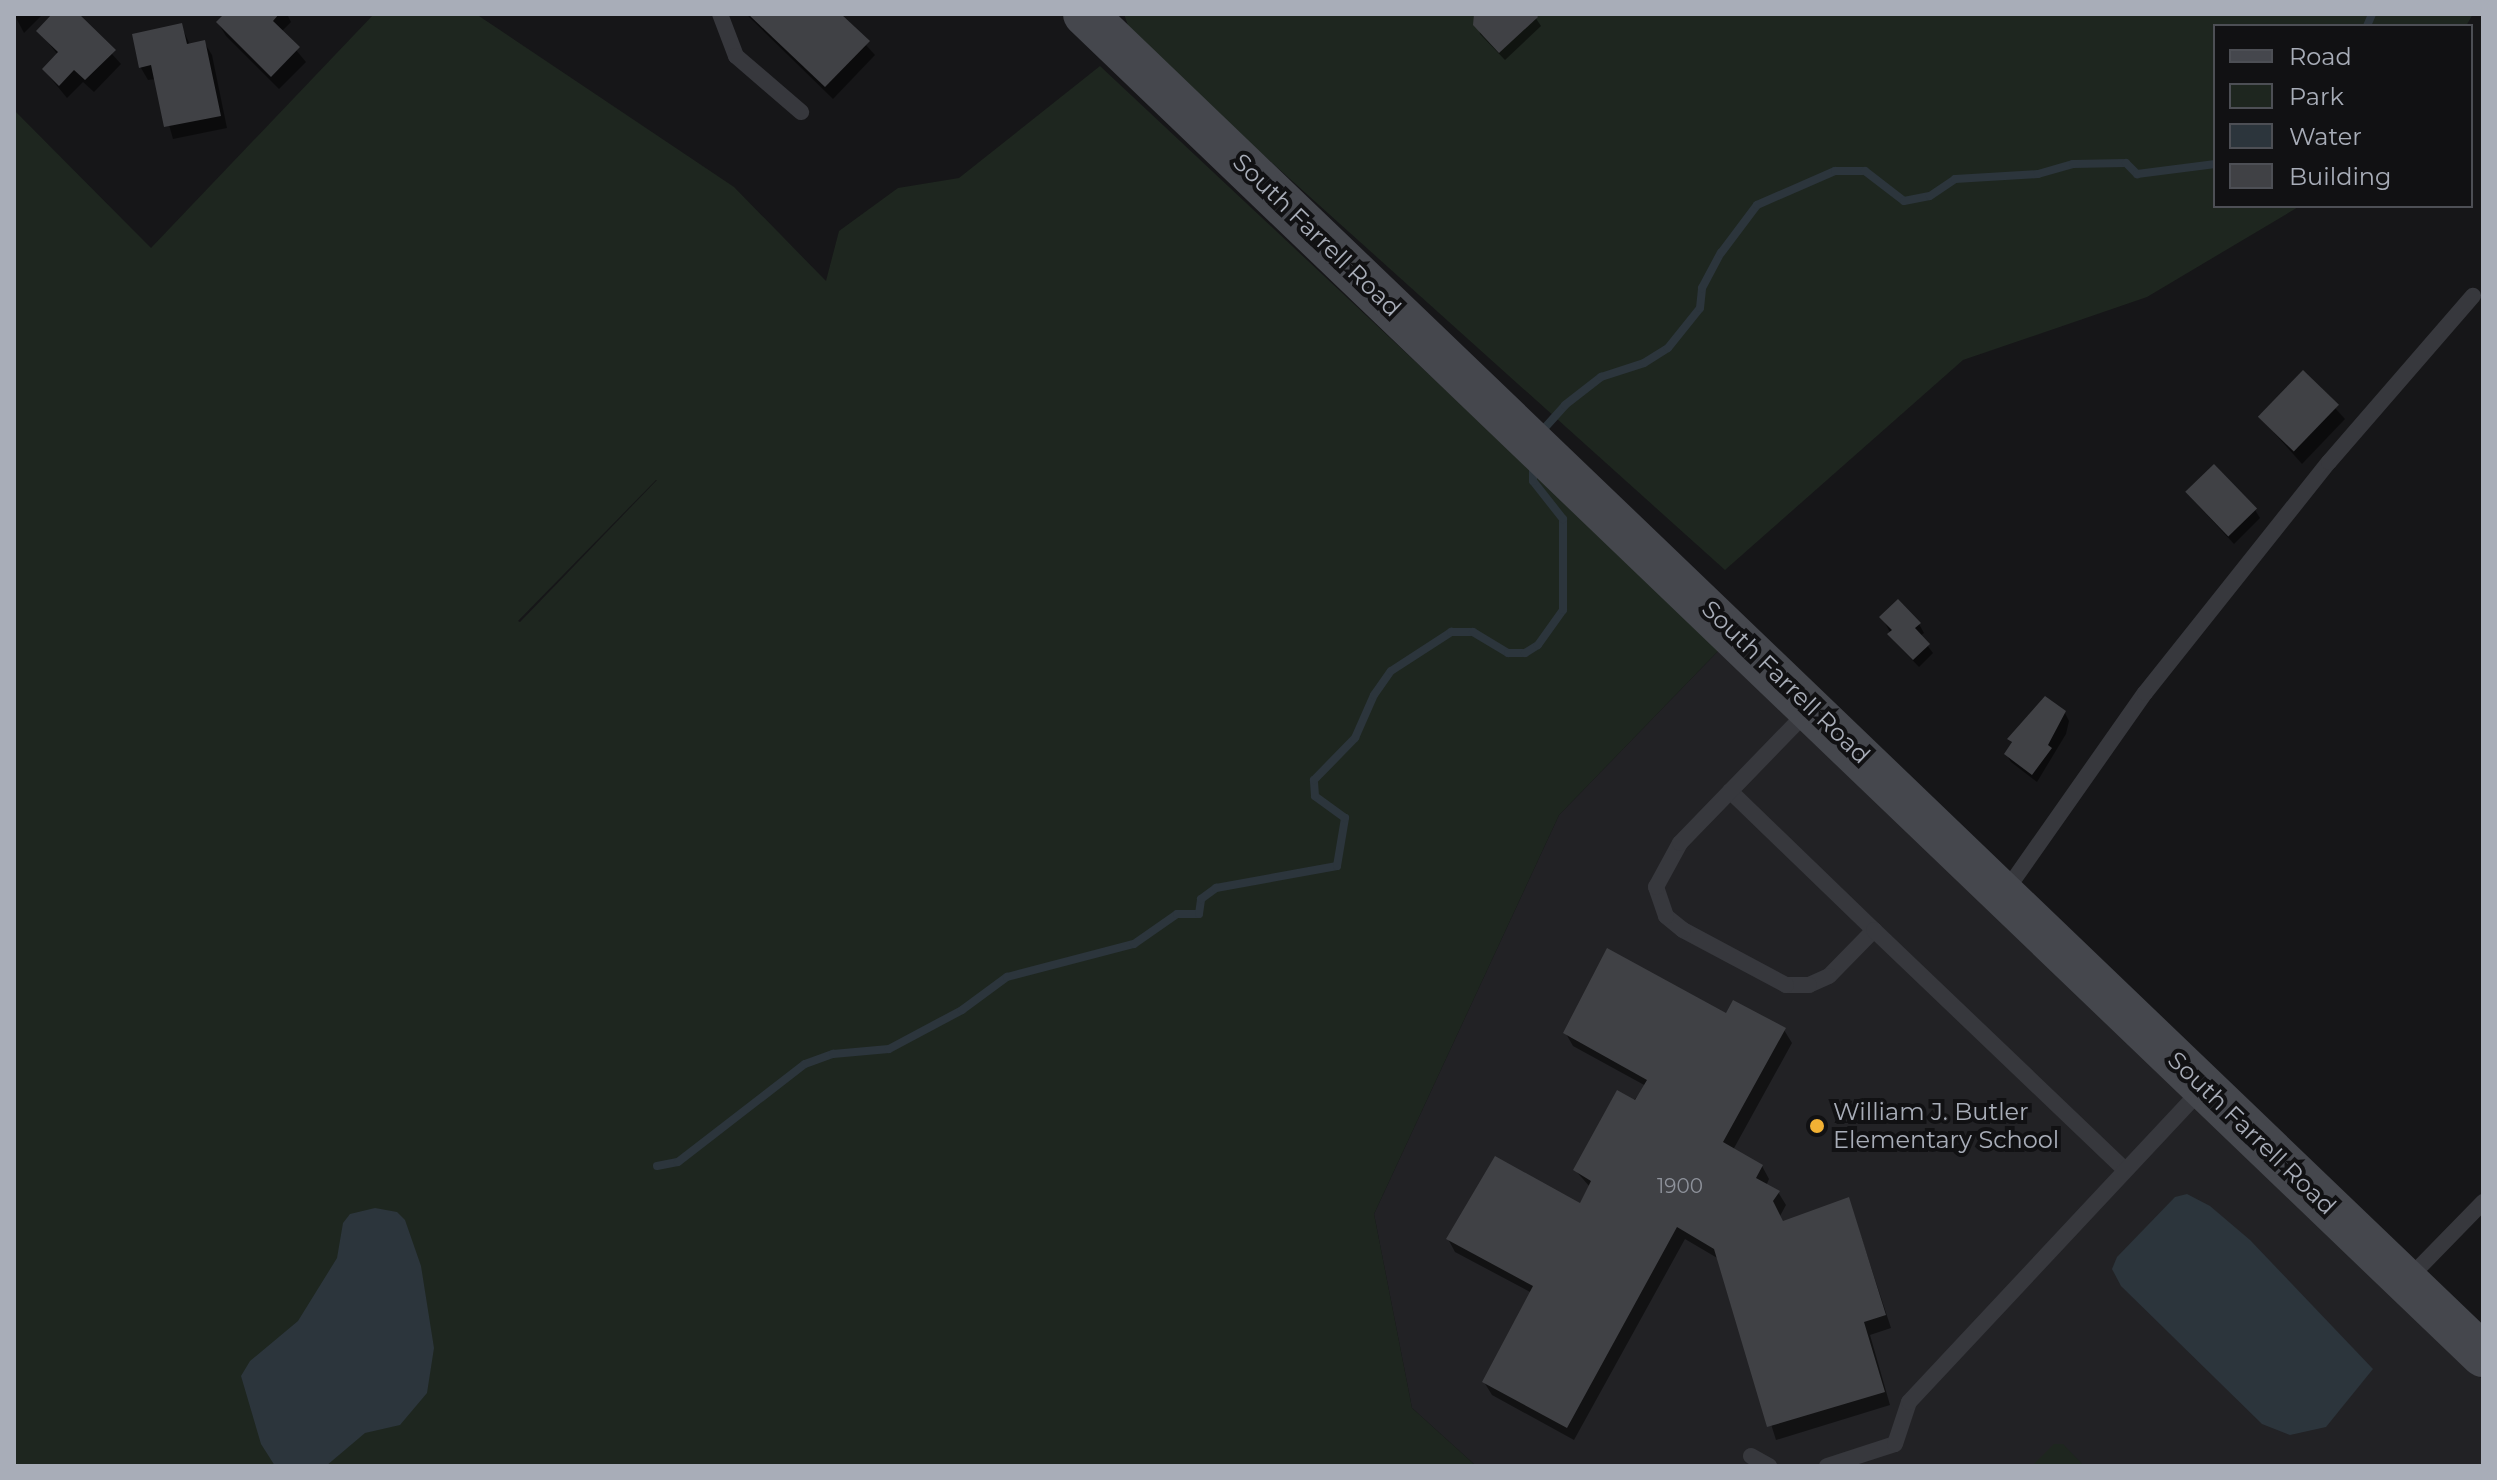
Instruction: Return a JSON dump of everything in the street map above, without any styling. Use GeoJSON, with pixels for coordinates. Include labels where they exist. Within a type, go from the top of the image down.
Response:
{"type":"FeatureCollection","features":[{"type":"Feature","properties":{"kind":"street","name":"South Farrell Road"},"geometry":{"type":"LineString","coordinates":[[1085,14],[1811,707],[2483,1355]]}},
{"type":"Feature","properties":{"kind":"lane"},"geometry":{"type":"LineString","coordinates":[[720,14],[736,56],[801,112]]}},
{"type":"Feature","properties":{"kind":"lane"},"geometry":{"type":"LineString","coordinates":[[2004,893],[2145,693],[2329,462],[2473,296]]}},
{"type":"Feature","properties":{"kind":"lane"},"geometry":{"type":"LineString","coordinates":[[1811,707],[1663,866],[1656,887],[1666,916],[1683,930],[1786,985],[1809,985],[1829,976],[1874,930]]}},
{"type":"Feature","properties":{"kind":"lane"},"geometry":{"type":"LineString","coordinates":[[1730,791],[2125,1170]]}},
{"type":"Feature","properties":{"kind":"lane"},"geometry":{"type":"LineString","coordinates":[[1827,1466],[1895,1444],[1909,1402],[2204,1087]]}},
{"type":"Feature","properties":{"kind":"lane"},"geometry":{"type":"LineString","coordinates":[[2406,1281],[2483,1202]]}},
{"type":"Feature","properties":{"kind":"lane"},"geometry":{"type":"LineString","coordinates":[[1751,1456],[1769,1466]]}},
{"type":"Feature","properties":{"kind":"shaded area","name":"William J. Butler Elementary School"},"geometry":{"type":"Polygon","coordinates":[[[1721,648],[2483,1380],[2483,1466],[1476,1466],[1412,1408],[1374,1214],[1559,815],[1721,648]]]}},
{"type":"Feature","properties":{"kind":"green space"},"geometry":{"type":"Polygon","coordinates":[[[374,14],[476,14],[734,187],[826,281],[839,231],[898,188],[959,178],[1100,66],[1721,648],[1559,815],[1374,1214],[1412,1408],[1476,1466],[14,1466],[14,110],[151,248],[374,14]],[[657,480],[518,621],[520,622],[657,480]]]}},
{"type":"Feature","properties":{"kind":"green space"},"geometry":{"type":"Polygon","coordinates":[[[1124,14],[2473,14],[2467,24],[2213,24],[2213,208],[2297,208],[2147,297],[1963,360],[1725,570],[1132,37],[1124,14]]]}},
{"type":"Feature","properties":{"kind":"green space"},"geometry":{"type":"Polygon","coordinates":[[[2054,1444],[2063,1444],[2084,1466],[2032,1466],[2054,1444]]]}},
{"type":"Feature","properties":{"kind":"water"},"geometry":{"type":"Polygon","coordinates":[[[2187,1194],[2210,1206],[2250,1240],[2373,1369],[2326,1427],[2290,1435],[2262,1424],[2121,1286],[2112,1269],[2117,1257],[2175,1197],[2187,1194]]]}},
{"type":"Feature","properties":{"kind":"water"},"geometry":{"type":"Polygon","coordinates":[[[375,1208],[397,1212],[405,1220],[421,1266],[434,1348],[427,1393],[400,1425],[365,1433],[326,1466],[275,1466],[261,1444],[241,1376],[250,1361],[298,1321],[337,1258],[343,1223],[350,1214],[375,1208]]]}},
{"type":"Feature","properties":{"kind":"building"},"geometry":{"type":"Polygon","coordinates":[[[52,14],[79,14],[116,50],[85,80],[74,70],[59,86],[42,69],[58,52],[36,31],[52,14]]]}},
{"type":"Feature","properties":{"kind":"building"},"geometry":{"type":"Polygon","coordinates":[[[224,14],[279,14],[273,21],[300,47],[271,77],[216,22],[224,14]]]}},
{"type":"Feature","properties":{"kind":"building"},"geometry":{"type":"Polygon","coordinates":[[[748,14],[841,14],[870,41],[825,87],[748,14]]]}},
{"type":"Feature","properties":{"kind":"building"},"geometry":{"type":"Polygon","coordinates":[[[1474,14],[1536,14],[1538,17],[1499,53],[1473,25],[1474,14]]]}},
{"type":"Feature","properties":{"kind":"building"},"geometry":{"type":"Polygon","coordinates":[[[182,23],[187,44],[205,40],[221,116],[164,127],[151,65],[139,68],[132,34],[182,23]]]}},
{"type":"Feature","properties":{"kind":"building"},"geometry":{"type":"Polygon","coordinates":[[[2303,370],[2339,405],[2294,451],[2258,417],[2303,370]]]}},
{"type":"Feature","properties":{"kind":"building"},"geometry":{"type":"Polygon","coordinates":[[[2214,464],[2257,509],[2228,536],[2185,492],[2214,464]]]}},
{"type":"Feature","properties":{"kind":"building"},"geometry":{"type":"Polygon","coordinates":[[[1898,599],[1921,623],[1915,628],[1930,644],[1913,660],[1887,634],[1892,630],[1879,617],[1898,599]]]}},
{"type":"Feature","properties":{"kind":"building"},"geometry":{"type":"Polygon","coordinates":[[[2045,696],[2066,711],[2048,745],[2052,748],[2032,775],[2004,754],[2012,742],[2007,739],[2045,696]]]}},
{"type":"Feature","properties":{"kind":"building","name":"William J. Butler Elementary School"},"geometry":{"type":"Polygon","coordinates":[[[1607,948],[1726,1013],[1733,1000],[1786,1028],[1723,1142],[1763,1165],[1756,1178],[1780,1191],[1773,1201],[1783,1221],[1849,1197],[1886,1315],[1864,1322],[1885,1392],[1767,1427],[1714,1249],[1677,1227],[1567,1428],[1482,1382],[1533,1286],[1446,1239],[1495,1156],[1580,1203],[1591,1181],[1573,1170],[1617,1090],[1635,1100],[1647,1080],[1563,1033],[1607,948]]]}},
{"type":"Feature","properties":{"kind":"waterway"},"geometry":{"type":"LineString","coordinates":[[2368,24],[2372,14]]}},
{"type":"Feature","properties":{"kind":"waterway"},"geometry":{"type":"LineString","coordinates":[[1541,432],[1565,405],[1601,377],[1644,363],[1668,348],[1700,308],[1702,288],[1721,253],[1757,205],[1835,171],[1865,171],[1904,201],[1930,196],[1955,179],[2038,174],[2073,164],[2126,163],[2137,174],[2213,164]]}},
{"type":"Feature","properties":{"kind":"waterway"},"geometry":{"type":"LineString","coordinates":[[657,1166],[678,1162],[805,1064],[833,1054],[889,1049],[962,1010],[1007,977],[1134,944],[1177,914],[1199,914],[1201,899],[1216,888],[1337,866],[1345,818],[1315,796],[1314,780],[1355,738],[1374,695],[1391,671],[1451,632],[1473,632],[1508,653],[1525,653],[1538,645],[1563,610],[1563,519],[1533,481],[1533,470]]}},
{"type":"Feature","properties":{"kind":"place","name":"William J. Butler Elementary School"},"geometry":{"type":"Point","coordinates":[1817,1126]}}]}
